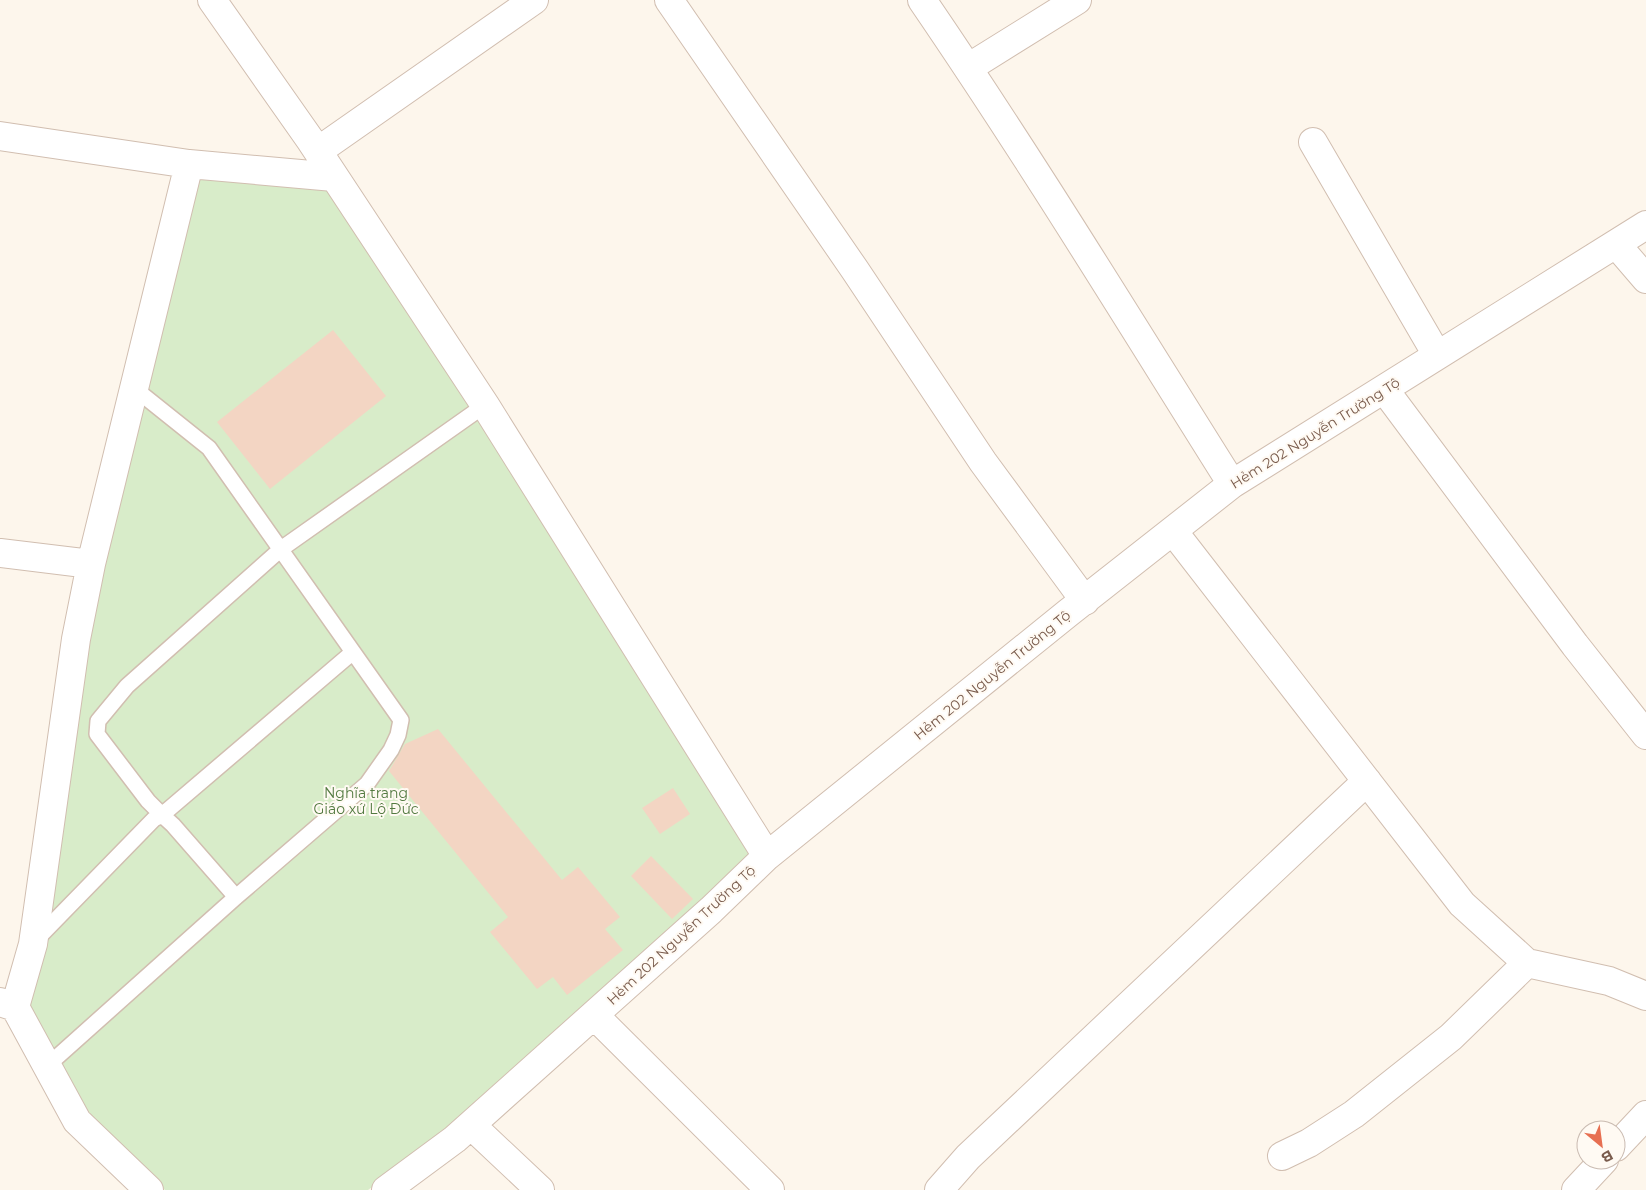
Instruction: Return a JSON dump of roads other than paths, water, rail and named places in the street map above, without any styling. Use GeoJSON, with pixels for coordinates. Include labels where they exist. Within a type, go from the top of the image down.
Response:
{"type":"FeatureCollection","features":[{"type":"Feature","properties":{"kind":"street"},"geometry":{"type":"LineString","coordinates":[[212,0],[318,151],[485,405],[767,856]]}},
{"type":"Feature","properties":{"kind":"street"},"geometry":{"type":"LineString","coordinates":[[318,151],[534,0]]}},
{"type":"Feature","properties":{"kind":"street"},"geometry":{"type":"LineString","coordinates":[[669,0],[855,270],[984,462],[1084,601]]}},
{"type":"Feature","properties":{"kind":"street"},"geometry":{"type":"LineString","coordinates":[[922,0],[968,68],[1232,484]]}},
{"type":"Feature","properties":{"kind":"street"},"geometry":{"type":"LineString","coordinates":[[968,68],[1077,0]]}},
{"type":"Feature","properties":{"kind":"street"},"geometry":{"type":"LineString","coordinates":[[0,136],[189,164],[334,177]]}},
{"type":"Feature","properties":{"kind":"street"},"geometry":{"type":"LineString","coordinates":[[1313,142],[1437,356]]}},
{"type":"Feature","properties":{"kind":"street"},"geometry":{"type":"LineString","coordinates":[[149,1190],[77,1121],[47,1066],[8,1004],[33,944],[76,639],[91,564],[189,164]]}},
{"type":"Feature","properties":{"kind":"street","name":"Hẻm 202 Nguyễn Trường Tộ"},"geometry":{"type":"LineString","coordinates":[[386,1190],[455,1139],[711,910],[767,856],[1232,484],[1646,225]]}},
{"type":"Feature","properties":{"kind":"street"},"geometry":{"type":"LineString","coordinates":[[1616,244],[1646,279]]}},
{"type":"Feature","properties":{"kind":"street"},"geometry":{"type":"LineString","coordinates":[[1384,389],[1575,645],[1646,735]]}},
{"type":"Feature","properties":{"kind":"street"},"geometry":{"type":"LineString","coordinates":[[1174,530],[1462,904],[1527,962],[1609,982],[1646,996]]}},
{"type":"Feature","properties":{"kind":"street"},"geometry":{"type":"LineString","coordinates":[[0,553],[91,564]]}},
{"type":"Feature","properties":{"kind":"street"},"geometry":{"type":"LineString","coordinates":[[939,1190],[968,1157],[1367,781]]}},
{"type":"Feature","properties":{"kind":"street"},"geometry":{"type":"LineString","coordinates":[[1282,1156],[1309,1143],[1354,1114],[1452,1037],[1527,962]]}},
{"type":"Feature","properties":{"kind":"street"},"geometry":{"type":"LineString","coordinates":[[594,1015],[770,1190]]}},
{"type":"Feature","properties":{"kind":"street"},"geometry":{"type":"LineString","coordinates":[[1626,1136],[1646,1115]]}},
{"type":"Feature","properties":{"kind":"street"},"geometry":{"type":"LineString","coordinates":[[471,1124],[540,1190]]}},
{"type":"Feature","properties":{"kind":"street"},"geometry":{"type":"LineString","coordinates":[[1576,1190],[1595,1170]]}},
{"type":"Feature","properties":{"kind":"lane"},"geometry":{"type":"LineString","coordinates":[[47,1066],[236,897],[367,784],[391,750],[398,735],[400,720],[209,448],[134,388]]}},
{"type":"Feature","properties":{"kind":"lane"},"geometry":{"type":"LineString","coordinates":[[236,897],[173,825],[148,800],[97,734],[98,721],[127,686],[281,549],[485,405]]}},
{"type":"Feature","properties":{"kind":"lane"},"geometry":{"type":"LineString","coordinates":[[33,944],[154,819],[353,652]]}},
{"type":"Feature","properties":{"kind":"park label","name":"Nghĩa trang Giáo xứ Lộ Đức"},"geometry":{"type":"Point","coordinates":[366,802]}}]}
